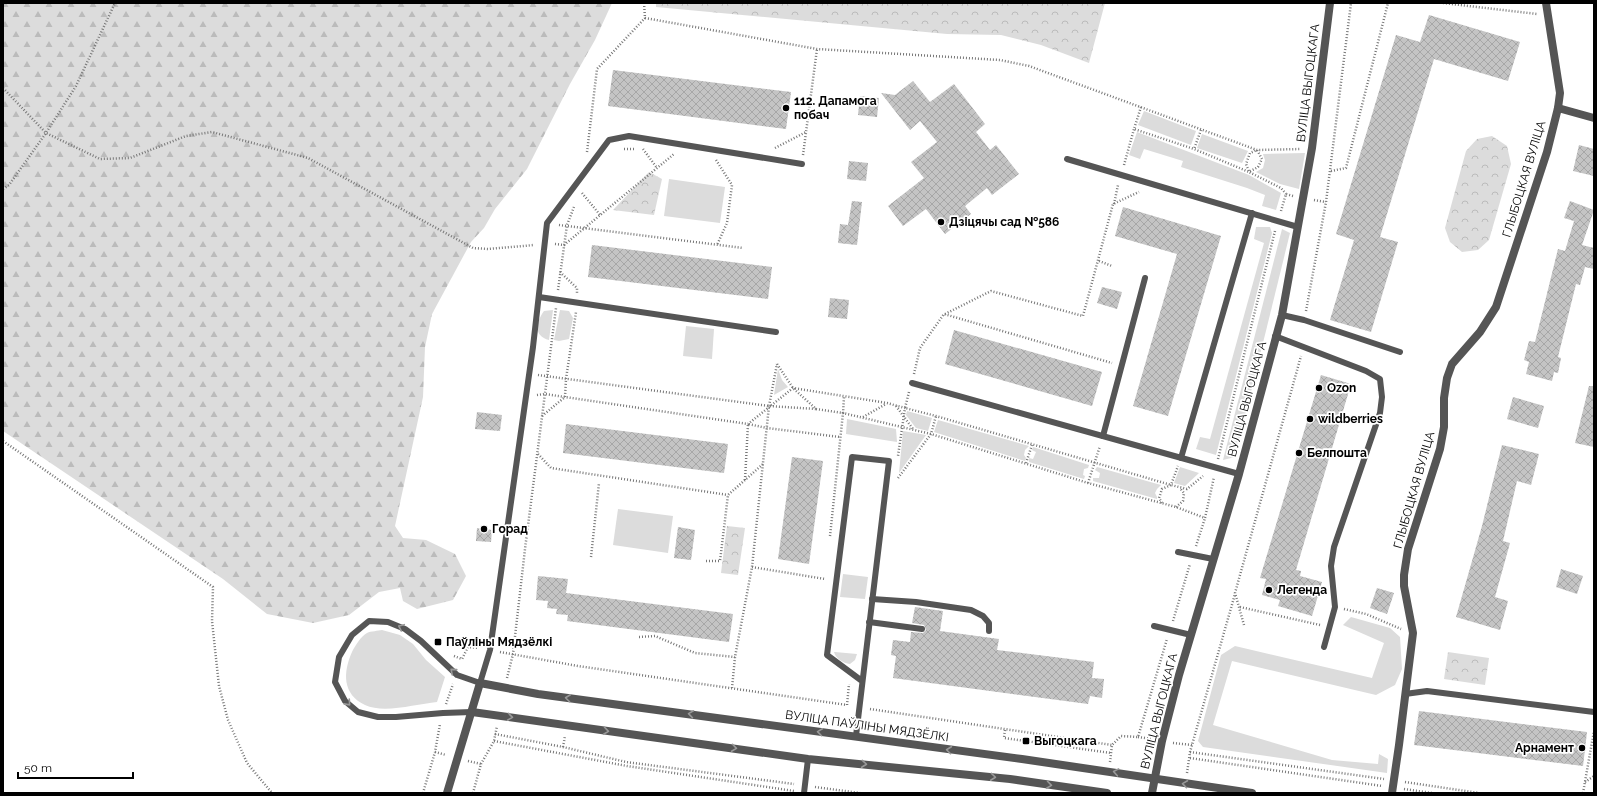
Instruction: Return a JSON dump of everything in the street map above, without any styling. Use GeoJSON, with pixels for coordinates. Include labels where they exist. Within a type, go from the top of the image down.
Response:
{"type":"FeatureCollection","features":[{"type":"Feature","properties":{"kind":"street","name":"ВУЛІЦА ВЫГОЦКАГА"},"geometry":{"type":"LineString","coordinates":[[1152,793],[1162,741],[1191,635],[1239,474],[1275,336],[1282,315],[1312,148],[1330,3]]}},
{"type":"Feature","properties":{"kind":"street","name":"ГЛЫБОЦКАЯ ВУЛІЦА"},"geometry":{"type":"LineString","coordinates":[[1392,787],[1399,745],[1413,633],[1404,586],[1404,575],[1408,549],[1440,449],[1444,427],[1444,398],[1447,378],[1452,364],[1480,332],[1496,307],[1547,152],[1558,108],[1560,93],[1546,3]]}},
{"type":"Feature","properties":{"kind":"street"},"geometry":{"type":"LineString","coordinates":[[1558,108],[1594,118]]}},
{"type":"Feature","properties":{"kind":"street"},"geometry":{"type":"LineString","coordinates":[[447,793],[480,683]]}},
{"type":"Feature","properties":{"kind":"street","name":"ВУЛІЦА ПАЎЛІНЫ МЯДЗЁЛКІ"},"geometry":{"type":"LineString","coordinates":[[480,683],[538,694],[1030,760],[1252,793]]}},
{"type":"Feature","properties":{"kind":"street"},"geometry":{"type":"LineString","coordinates":[[472,712],[808,759],[1010,779],[1108,793]]}},
{"type":"Feature","properties":{"kind":"lane"},"geometry":{"type":"LineString","coordinates":[[472,712],[442,713],[396,718],[378,717],[358,712],[346,701],[335,682],[339,656],[352,635],[369,621],[388,622],[405,629],[421,641],[457,675],[480,683],[490,650],[533,347],[547,223],[609,140],[629,136],[802,164]]}},
{"type":"Feature","properties":{"kind":"lane"},"geometry":{"type":"LineString","coordinates":[[1067,159],[1298,227]]}},
{"type":"Feature","properties":{"kind":"lane"},"geometry":{"type":"LineString","coordinates":[[1181,458],[1252,213]]}},
{"type":"Feature","properties":{"kind":"lane"},"geometry":{"type":"LineString","coordinates":[[1103,436],[1145,278]]}},
{"type":"Feature","properties":{"kind":"lane"},"geometry":{"type":"LineString","coordinates":[[539,297],[776,332]]}},
{"type":"Feature","properties":{"kind":"lane"},"geometry":{"type":"LineString","coordinates":[[1282,315],[1304,320],[1400,352]]}},
{"type":"Feature","properties":{"kind":"lane"},"geometry":{"type":"LineString","coordinates":[[1275,336],[1366,371],[1380,379],[1382,398],[1380,412],[1334,548],[1331,566],[1335,607],[1324,647]]}},
{"type":"Feature","properties":{"kind":"lane"},"geometry":{"type":"LineString","coordinates":[[912,382],[1239,474]]}},
{"type":"Feature","properties":{"kind":"lane"},"geometry":{"type":"LineString","coordinates":[[856,736],[889,461],[852,457],[827,655],[862,681]]}},
{"type":"Feature","properties":{"kind":"lane"},"geometry":{"type":"LineString","coordinates":[[1178,552],[1213,559]]}},
{"type":"Feature","properties":{"kind":"lane"},"geometry":{"type":"LineString","coordinates":[[872,599],[916,602],[971,610],[983,616],[989,623],[989,631]]}},
{"type":"Feature","properties":{"kind":"lane"},"geometry":{"type":"LineString","coordinates":[[869,622],[922,629]]}},
{"type":"Feature","properties":{"kind":"lane"},"geometry":{"type":"LineString","coordinates":[[1154,626],[1191,635]]}},
{"type":"Feature","properties":{"kind":"lane"},"geometry":{"type":"LineString","coordinates":[[1405,694],[1427,691],[1594,712]]}},
{"type":"Feature","properties":{"kind":"lane"},"geometry":{"type":"LineString","coordinates":[[805,790],[808,759]]}},
{"type":"Feature","properties":{"kind":"path"},"geometry":{"type":"LineString","coordinates":[[3,190],[9,185],[76,86],[115,3]]}},
{"type":"Feature","properties":{"kind":"path"},"geometry":{"type":"LineString","coordinates":[[600,216],[582,194],[597,69],[645,18],[644,3]]}},
{"type":"Feature","properties":{"kind":"path"},"geometry":{"type":"LineString","coordinates":[[1312,314],[1306,312],[1331,171],[1351,3]]}},
{"type":"Feature","properties":{"kind":"path"},"geometry":{"type":"LineString","coordinates":[[1331,171],[1346,168],[1388,3]]}},
{"type":"Feature","properties":{"kind":"path"},"geometry":{"type":"LineString","coordinates":[[1442,3],[1548,15]]}},
{"type":"Feature","properties":{"kind":"path"},"geometry":{"type":"LineString","coordinates":[[645,18],[817,49],[1000,60],[1030,66],[1257,150],[1262,159],[1258,167],[1249,172]]}},
{"type":"Feature","properties":{"kind":"path"},"geometry":{"type":"LineString","coordinates":[[802,164],[817,49]]}},
{"type":"Feature","properties":{"kind":"path"},"geometry":{"type":"LineString","coordinates":[[3,88],[46,132],[100,159],[130,158],[186,136],[212,132],[308,158],[473,248],[488,249],[545,244],[564,245],[674,154]]}},
{"type":"Feature","properties":{"kind":"path"},"geometry":{"type":"LineString","coordinates":[[1141,106],[1134,129],[1194,149],[1249,172],[1281,188],[1286,194],[1326,202]]}},
{"type":"Feature","properties":{"kind":"path"},"geometry":{"type":"LineString","coordinates":[[1194,149],[1201,130]]}},
{"type":"Feature","properties":{"kind":"path"},"geometry":{"type":"LineString","coordinates":[[769,158],[774,149],[806,132]]}},
{"type":"Feature","properties":{"kind":"path"},"geometry":{"type":"LineString","coordinates":[[1249,172],[1246,164],[1250,153],[1257,150],[1312,148]]}},
{"type":"Feature","properties":{"kind":"path"},"geometry":{"type":"LineString","coordinates":[[620,149],[651,150]]}},
{"type":"Feature","properties":{"kind":"path"},"geometry":{"type":"LineString","coordinates":[[643,149],[657,168]]}},
{"type":"Feature","properties":{"kind":"path"},"geometry":{"type":"LineString","coordinates":[[666,153],[681,155]]}},
{"type":"Feature","properties":{"kind":"path"},"geometry":{"type":"LineString","coordinates":[[717,245],[727,223],[732,184],[715,158],[722,159]]}},
{"type":"Feature","properties":{"kind":"path"},"geometry":{"type":"LineString","coordinates":[[578,200],[586,188]]}},
{"type":"Feature","properties":{"kind":"path"},"geometry":{"type":"LineString","coordinates":[[898,458],[903,415],[920,348],[944,314],[991,291],[1083,316],[1114,204],[1137,192],[1145,194]]}},
{"type":"Feature","properties":{"kind":"path"},"geometry":{"type":"LineString","coordinates":[[532,375],[769,406],[816,409],[843,413],[931,434],[1088,483],[1176,507],[1205,518],[1216,468],[1286,194]]}},
{"type":"Feature","properties":{"kind":"path"},"geometry":{"type":"LineString","coordinates":[[575,205],[566,226],[513,654],[578,666],[1112,745],[1112,753],[1004,738],[1004,730]]}},
{"type":"Feature","properties":{"kind":"path"},"geometry":{"type":"LineString","coordinates":[[547,223],[743,248]]}},
{"type":"Feature","properties":{"kind":"path"},"geometry":{"type":"LineString","coordinates":[[1099,261],[1112,266]]}},
{"type":"Feature","properties":{"kind":"path"},"geometry":{"type":"LineString","coordinates":[[542,416],[565,397],[566,379],[578,302],[577,288],[560,272]]}},
{"type":"Feature","properties":{"kind":"path"},"geometry":{"type":"LineString","coordinates":[[944,314],[1122,366]]}},
{"type":"Feature","properties":{"kind":"path"},"geometry":{"type":"LineString","coordinates":[[1186,784],[1190,752],[1304,347]]}},
{"type":"Feature","properties":{"kind":"path"},"geometry":{"type":"LineString","coordinates":[[732,688],[735,657],[752,567],[769,406],[777,364],[793,388],[816,409]]}},
{"type":"Feature","properties":{"kind":"path"},"geometry":{"type":"LineString","coordinates":[[745,480],[748,424],[793,388],[887,403],[1180,488],[1187,489],[1202,476],[1214,477]]}},
{"type":"Feature","properties":{"kind":"path"},"geometry":{"type":"LineString","coordinates":[[530,396],[545,394],[767,428],[840,437]]}},
{"type":"Feature","properties":{"kind":"path"},"geometry":{"type":"LineString","coordinates":[[829,540],[844,396]]}},
{"type":"Feature","properties":{"kind":"path"},"geometry":{"type":"LineString","coordinates":[[862,418],[887,403]]}},
{"type":"Feature","properties":{"kind":"path"},"geometry":{"type":"LineString","coordinates":[[895,406],[914,430]]}},
{"type":"Feature","properties":{"kind":"path"},"geometry":{"type":"LineString","coordinates":[[896,474],[895,482],[931,434],[936,416]]}},
{"type":"Feature","properties":{"kind":"path"},"geometry":{"type":"LineString","coordinates":[[1088,483],[1103,436]]}},
{"type":"Feature","properties":{"kind":"path"},"geometry":{"type":"LineString","coordinates":[[3,441],[213,587],[212,621],[219,686],[228,720],[247,763],[272,793]]}},
{"type":"Feature","properties":{"kind":"path"},"geometry":{"type":"LineString","coordinates":[[1026,463],[1032,445]]}},
{"type":"Feature","properties":{"kind":"path"},"geometry":{"type":"LineString","coordinates":[[537,454],[551,468],[728,494]]}},
{"type":"Feature","properties":{"kind":"path"},"geometry":{"type":"LineString","coordinates":[[1162,504],[1159,498],[1162,489],[1171,485],[1181,458]]}},
{"type":"Feature","properties":{"kind":"path"},"geometry":{"type":"LineString","coordinates":[[706,561],[720,561],[728,494],[763,464]]}},
{"type":"Feature","properties":{"kind":"path"},"geometry":{"type":"LineString","coordinates":[[591,557],[599,483]]}},
{"type":"Feature","properties":{"kind":"path"},"geometry":{"type":"LineString","coordinates":[[1176,507],[1183,501],[1184,493],[1180,488]]}},
{"type":"Feature","properties":{"kind":"path"},"geometry":{"type":"LineString","coordinates":[[752,567],[825,579]]}},
{"type":"Feature","properties":{"kind":"path"},"geometry":{"type":"LineString","coordinates":[[824,586],[826,571]]}},
{"type":"Feature","properties":{"kind":"path"},"geometry":{"type":"LineString","coordinates":[[1235,593],[1244,625]]}},
{"type":"Feature","properties":{"kind":"path"},"geometry":{"type":"LineString","coordinates":[[1240,607],[1330,627]]}},
{"type":"Feature","properties":{"kind":"path"},"geometry":{"type":"LineString","coordinates":[[1335,607],[1366,614],[1413,633]]}},
{"type":"Feature","properties":{"kind":"path"},"geometry":{"type":"LineString","coordinates":[[639,637],[655,636],[695,653],[735,657]]}},
{"type":"Feature","properties":{"kind":"path"},"geometry":{"type":"LineString","coordinates":[[423,793],[435,752],[442,713],[462,659],[468,647],[490,650]]}},
{"type":"Feature","properties":{"kind":"path"},"geometry":{"type":"LineString","coordinates":[[449,652],[455,657],[462,659]]}},
{"type":"Feature","properties":{"kind":"path"},"geometry":{"type":"LineString","coordinates":[[844,680],[850,684],[847,705]]}},
{"type":"Feature","properties":{"kind":"path"},"geometry":{"type":"LineString","coordinates":[[1583,793],[1594,731]]}},
{"type":"Feature","properties":{"kind":"path"},"geometry":{"type":"LineString","coordinates":[[495,734],[563,747],[626,762],[805,790]]}},
{"type":"Feature","properties":{"kind":"path"},"geometry":{"type":"LineString","coordinates":[[494,741],[627,766],[805,790],[860,793]]}},
{"type":"Feature","properties":{"kind":"path"},"geometry":{"type":"LineString","coordinates":[[1190,752],[1392,787],[1480,793]]}},
{"type":"Feature","properties":{"kind":"path"},"geometry":{"type":"LineString","coordinates":[[1190,758],[1432,793]]}},
{"type":"Feature","properties":{"kind":"path"},"geometry":{"type":"LineString","coordinates":[[1585,782],[1594,776]]}},
{"type":"Feature","properties":{"kind":"green space"},"geometry":{"type":"Polygon","coordinates":[[[3,3],[612,3],[595,40],[570,84],[527,169],[495,209],[484,228],[471,242],[432,314],[425,347],[423,397],[395,526],[403,538],[426,540],[455,554],[466,576],[453,600],[417,609],[403,601],[400,588],[379,592],[349,615],[313,623],[267,614],[223,579],[3,431],[3,3]]]}},
{"type":"Feature","properties":{"kind":"green space"},"geometry":{"type":"Polygon","coordinates":[[[656,3],[1105,3],[1089,63],[1041,45],[1001,35],[947,34],[656,7],[656,3]]]}},
{"type":"Feature","properties":{"kind":"green space"},"geometry":{"type":"Polygon","coordinates":[[[1144,111],[1196,131],[1191,145],[1138,125],[1144,111]]]}},
{"type":"Feature","properties":{"kind":"green space"},"geometry":{"type":"Polygon","coordinates":[[[1137,132],[1249,175],[1281,193],[1276,210],[1262,206],[1265,195],[1181,167],[1183,161],[1144,149],[1140,159],[1129,155],[1137,132]]]}},
{"type":"Feature","properties":{"kind":"green space"},"geometry":{"type":"Polygon","coordinates":[[[1202,134],[1248,151],[1242,163],[1197,148],[1202,134]]]}},
{"type":"Feature","properties":{"kind":"green space"},"geometry":{"type":"Polygon","coordinates":[[[1492,136],[1507,146],[1511,164],[1489,240],[1478,250],[1462,252],[1450,242],[1445,228],[1466,151],[1477,139],[1492,136]]]}},
{"type":"Feature","properties":{"kind":"green space"},"geometry":{"type":"Polygon","coordinates":[[[1305,153],[1299,189],[1280,184],[1256,172],[1263,168],[1265,160],[1263,154],[1305,153]]]}},
{"type":"Feature","properties":{"kind":"green space"},"geometry":{"type":"Polygon","coordinates":[[[649,172],[662,179],[654,215],[613,210],[649,172]]]}},
{"type":"Feature","properties":{"kind":"green space"},"geometry":{"type":"Polygon","coordinates":[[[669,179],[725,187],[720,223],[664,216],[669,179]]]}},
{"type":"Feature","properties":{"kind":"green space"},"geometry":{"type":"Polygon","coordinates":[[[1256,227],[1270,227],[1272,233],[1216,455],[1196,449],[1200,437],[1210,439],[1264,243],[1254,239],[1256,227]]]}},
{"type":"Feature","properties":{"kind":"green space"},"geometry":{"type":"Polygon","coordinates":[[[1282,229],[1290,233],[1235,457],[1223,460],[1282,229]]]}},
{"type":"Feature","properties":{"kind":"green space"},"geometry":{"type":"Polygon","coordinates":[[[553,310],[549,340],[540,335],[538,332],[538,324],[544,311],[553,310]]]}},
{"type":"Feature","properties":{"kind":"green space"},"geometry":{"type":"Polygon","coordinates":[[[560,310],[569,311],[573,318],[569,339],[559,341],[554,340],[560,310]]]}},
{"type":"Feature","properties":{"kind":"green space"},"geometry":{"type":"Polygon","coordinates":[[[686,326],[714,329],[712,359],[683,356],[686,326]]]}},
{"type":"Feature","properties":{"kind":"green space"},"geometry":{"type":"Polygon","coordinates":[[[778,369],[782,380],[788,387],[774,395],[778,369]]]}},
{"type":"Feature","properties":{"kind":"green space"},"geometry":{"type":"Polygon","coordinates":[[[907,411],[932,418],[928,431],[916,428],[906,415],[907,411]]]}},
{"type":"Feature","properties":{"kind":"green space"},"geometry":{"type":"Polygon","coordinates":[[[847,419],[896,429],[897,442],[846,434],[847,419]]]}},
{"type":"Feature","properties":{"kind":"green space"},"geometry":{"type":"Polygon","coordinates":[[[938,420],[1029,446],[1025,450],[1025,461],[934,432],[938,420]]]}},
{"type":"Feature","properties":{"kind":"green space"},"geometry":{"type":"Polygon","coordinates":[[[903,431],[926,435],[899,473],[903,431]]]}},
{"type":"Feature","properties":{"kind":"green space"},"geometry":{"type":"Polygon","coordinates":[[[1033,447],[1089,465],[1088,468],[1084,469],[1084,479],[1029,462],[1029,458],[1033,459],[1036,452],[1032,450],[1033,447]]]}},
{"type":"Feature","properties":{"kind":"green space"},"geometry":{"type":"Polygon","coordinates":[[[1097,467],[1161,485],[1155,493],[1157,499],[1093,481],[1093,478],[1099,478],[1100,473],[1095,470],[1097,467]]]}},
{"type":"Feature","properties":{"kind":"green space"},"geometry":{"type":"Polygon","coordinates":[[[1180,467],[1199,473],[1185,486],[1174,483],[1180,467]]]}},
{"type":"Feature","properties":{"kind":"green space"},"geometry":{"type":"Polygon","coordinates":[[[618,509],[673,516],[668,553],[613,545],[618,509]]]}},
{"type":"Feature","properties":{"kind":"green space"},"geometry":{"type":"Polygon","coordinates":[[[727,526],[745,528],[738,575],[721,573],[727,526]]]}},
{"type":"Feature","properties":{"kind":"green space"},"geometry":{"type":"Polygon","coordinates":[[[843,574],[868,577],[865,599],[840,597],[843,574]]]}},
{"type":"Feature","properties":{"kind":"green space"},"geometry":{"type":"Polygon","coordinates":[[[1351,617],[1390,628],[1400,637],[1402,669],[1395,685],[1376,695],[1232,661],[1213,725],[1332,760],[1378,764],[1379,754],[1388,759],[1387,773],[1203,747],[1198,741],[1221,655],[1235,646],[1372,678],[1384,643],[1343,625],[1351,617]]]}},
{"type":"Feature","properties":{"kind":"green space"},"geometry":{"type":"Polygon","coordinates":[[[382,630],[400,635],[413,644],[426,660],[445,677],[437,702],[400,708],[381,709],[365,705],[352,695],[348,689],[346,675],[352,652],[358,641],[365,634],[382,630]]]}},
{"type":"Feature","properties":{"kind":"green space"},"geometry":{"type":"Polygon","coordinates":[[[834,652],[857,654],[855,660],[850,664],[845,663],[836,657],[834,652]]]}},
{"type":"Feature","properties":{"kind":"green space"},"geometry":{"type":"Polygon","coordinates":[[[1448,652],[1489,658],[1485,685],[1444,679],[1448,652]]]}},
{"type":"Feature","properties":{"kind":"building"},"geometry":{"type":"Polygon","coordinates":[[[1429,15],[1520,42],[1508,81],[1434,59],[1380,237],[1398,242],[1371,332],[1330,320],[1354,240],[1336,234],[1396,35],[1420,42],[1429,15]]]}},
{"type":"Feature","properties":{"kind":"building"},"geometry":{"type":"Polygon","coordinates":[[[613,70],[791,92],[786,129],[608,106],[613,70]]]}},
{"type":"Feature","properties":{"kind":"building"},"geometry":{"type":"Polygon","coordinates":[[[913,81],[930,102],[954,84],[985,124],[976,132],[990,150],[996,145],[1019,174],[992,195],[987,188],[965,206],[971,214],[945,234],[926,209],[903,226],[888,206],[924,178],[911,162],[937,142],[920,121],[910,130],[881,93],[895,95],[913,81]]]}},
{"type":"Feature","properties":{"kind":"building"},"geometry":{"type":"Polygon","coordinates":[[[860,96],[879,98],[877,117],[858,115],[860,96]]]}},
{"type":"Feature","properties":{"kind":"building"},"geometry":{"type":"Polygon","coordinates":[[[1579,145],[1594,149],[1594,176],[1573,171],[1579,145]]]}},
{"type":"Feature","properties":{"kind":"building"},"geometry":{"type":"Polygon","coordinates":[[[849,161],[868,163],[866,181],[847,179],[849,161]]]}},
{"type":"Feature","properties":{"kind":"building"},"geometry":{"type":"Polygon","coordinates":[[[852,201],[862,202],[857,245],[838,243],[840,224],[848,225],[852,201]]]}},
{"type":"Feature","properties":{"kind":"building"},"geometry":{"type":"Polygon","coordinates":[[[1570,201],[1594,210],[1582,245],[1594,248],[1594,269],[1585,267],[1580,285],[1576,284],[1558,357],[1561,358],[1558,373],[1554,372],[1552,381],[1526,374],[1529,362],[1524,360],[1529,341],[1535,342],[1558,249],[1565,251],[1574,221],[1564,218],[1570,201]]]}},
{"type":"Feature","properties":{"kind":"building"},"geometry":{"type":"Polygon","coordinates":[[[1123,207],[1221,236],[1168,416],[1133,406],[1177,254],[1115,236],[1123,207]]]}},
{"type":"Feature","properties":{"kind":"building"},"geometry":{"type":"Polygon","coordinates":[[[592,245],[772,267],[768,299],[588,277],[592,245]]]}},
{"type":"Feature","properties":{"kind":"building"},"geometry":{"type":"Polygon","coordinates":[[[1102,287],[1122,292],[1117,309],[1097,303],[1102,287]]]}},
{"type":"Feature","properties":{"kind":"building"},"geometry":{"type":"Polygon","coordinates":[[[830,298],[849,300],[847,319],[828,317],[830,298]]]}},
{"type":"Feature","properties":{"kind":"building"},"geometry":{"type":"Polygon","coordinates":[[[954,330],[1102,372],[1092,406],[945,364],[954,330]]]}},
{"type":"Feature","properties":{"kind":"building"},"geometry":{"type":"Polygon","coordinates":[[[1321,375],[1351,384],[1296,570],[1301,571],[1300,576],[1322,582],[1312,616],[1278,606],[1280,600],[1262,595],[1266,579],[1260,578],[1321,375]]]}},
{"type":"Feature","properties":{"kind":"building"},"geometry":{"type":"Polygon","coordinates":[[[1589,386],[1594,386],[1594,447],[1575,443],[1589,386]]]}},
{"type":"Feature","properties":{"kind":"building"},"geometry":{"type":"Polygon","coordinates":[[[1513,397],[1544,406],[1538,428],[1507,419],[1513,397]]]}},
{"type":"Feature","properties":{"kind":"building"},"geometry":{"type":"Polygon","coordinates":[[[477,412],[502,415],[500,431],[475,429],[477,412]]]}},
{"type":"Feature","properties":{"kind":"building"},"geometry":{"type":"Polygon","coordinates":[[[566,424],[728,444],[724,473],[563,453],[566,424]]]}},
{"type":"Feature","properties":{"kind":"building"},"geometry":{"type":"Polygon","coordinates":[[[1502,445],[1539,454],[1531,485],[1517,481],[1503,541],[1510,543],[1495,597],[1508,601],[1500,630],[1456,617],[1482,526],[1502,445]]]}},
{"type":"Feature","properties":{"kind":"building"},"geometry":{"type":"Polygon","coordinates":[[[792,457],[823,461],[809,564],[778,559],[792,457]]]}},
{"type":"Feature","properties":{"kind":"building"},"geometry":{"type":"Polygon","coordinates":[[[678,527],[695,530],[691,560],[674,558],[678,527]]]}},
{"type":"Feature","properties":{"kind":"building"},"geometry":{"type":"Polygon","coordinates":[[[477,528],[492,530],[491,542],[476,541],[477,528]]]}},
{"type":"Feature","properties":{"kind":"building"},"geometry":{"type":"Polygon","coordinates":[[[1561,569],[1583,576],[1577,594],[1556,587],[1561,569]]]}},
{"type":"Feature","properties":{"kind":"building"},"geometry":{"type":"Polygon","coordinates":[[[538,576],[568,579],[566,593],[733,614],[729,642],[567,621],[568,615],[556,614],[557,609],[547,608],[548,601],[536,600],[538,576]]]}},
{"type":"Feature","properties":{"kind":"building"},"geometry":{"type":"Polygon","coordinates":[[[1377,588],[1394,593],[1387,614],[1370,608],[1377,588]]]}},
{"type":"Feature","properties":{"kind":"building"},"geometry":{"type":"Polygon","coordinates":[[[915,607],[943,611],[940,631],[999,639],[997,650],[1094,662],[1092,678],[1104,679],[1102,698],[1090,696],[1088,704],[893,678],[896,656],[891,655],[893,640],[910,642],[911,632],[923,633],[926,630],[924,625],[912,623],[915,607]]]}},
{"type":"Feature","properties":{"kind":"building"},"geometry":{"type":"Polygon","coordinates":[[[1419,711],[1587,732],[1583,766],[1414,745],[1419,711]]]}},
{"type":"Feature","properties":{"kind":"place","name":"112. Дапамога побач"},"geometry":{"type":"Point","coordinates":[786,108]}},
{"type":"Feature","properties":{"kind":"place","name":"Дзіцячы сад №586"},"geometry":{"type":"Point","coordinates":[941,222]}},
{"type":"Feature","properties":{"kind":"place","name":"Ozon"},"geometry":{"type":"Point","coordinates":[1319,388]}},
{"type":"Feature","properties":{"kind":"place","name":"wildberries"},"geometry":{"type":"Point","coordinates":[1310,419]}},
{"type":"Feature","properties":{"kind":"place","name":"Белпошта"},"geometry":{"type":"Point","coordinates":[1299,453]}},
{"type":"Feature","properties":{"kind":"place","name":"Горад"},"geometry":{"type":"Point","coordinates":[484,529]}},
{"type":"Feature","properties":{"kind":"place","name":"Легенда"},"geometry":{"type":"Point","coordinates":[1269,590]}},
{"type":"Feature","properties":{"kind":"place","name":"Паўліны Мядзёлкі"},"geometry":{"type":"Point","coordinates":[438,642]}},
{"type":"Feature","properties":{"kind":"place","name":"Выгоцкага"},"geometry":{"type":"Point","coordinates":[1026,741]}},
{"type":"Feature","properties":{"kind":"place","name":"Арнамент"},"geometry":{"type":"Point","coordinates":[1582,748]}}]}
